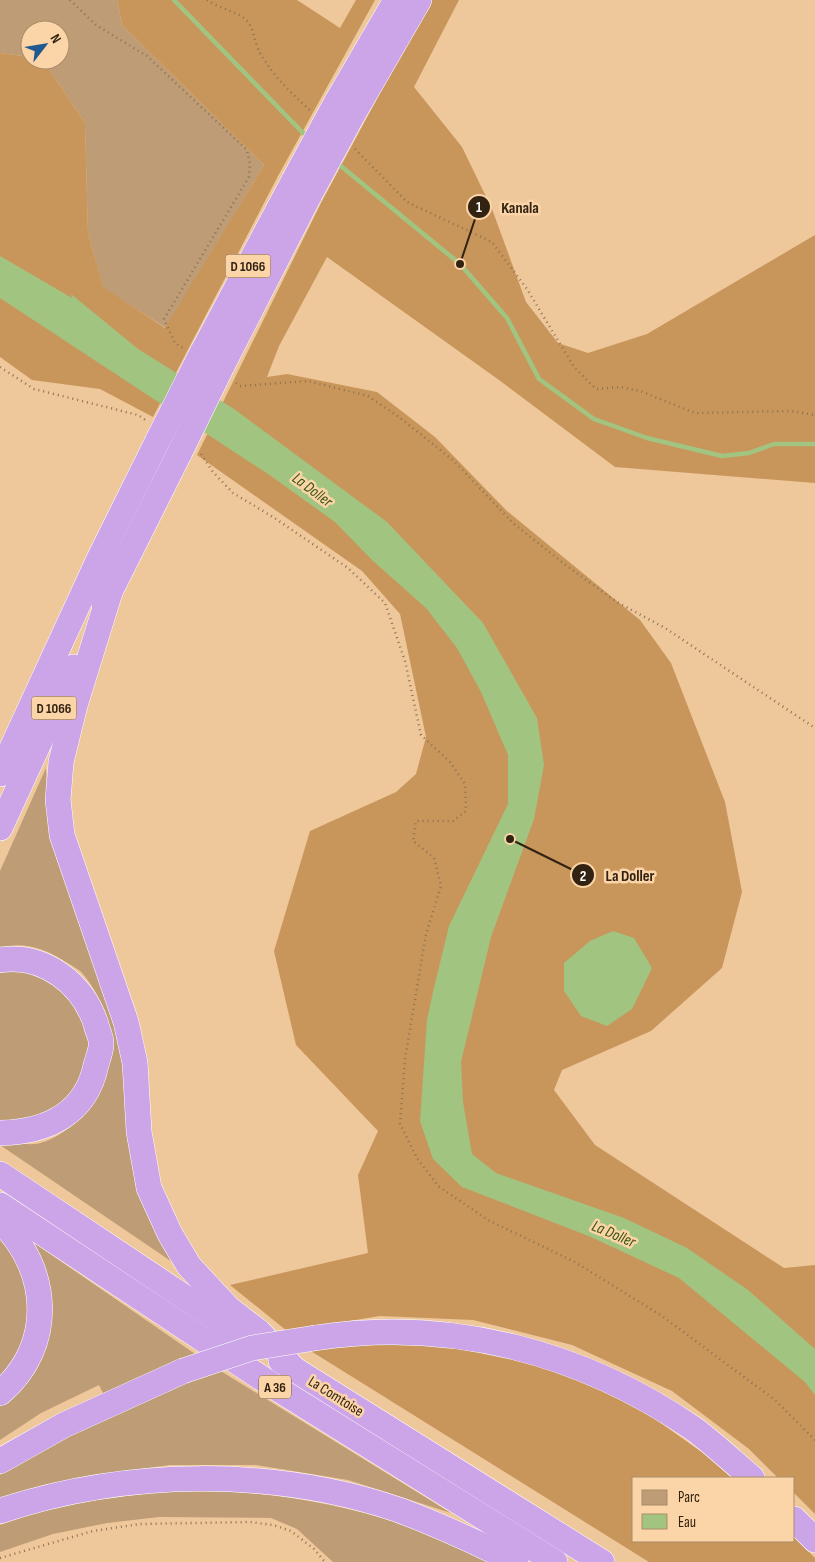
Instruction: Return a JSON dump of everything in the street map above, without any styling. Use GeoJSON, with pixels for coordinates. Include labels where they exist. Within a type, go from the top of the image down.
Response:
{"type":"FeatureCollection","features":[{"type":"Feature","properties":{"kind":"highway","name":"D 1066"},"geometry":{"type":"LineString","coordinates":[[0,828],[111,589],[180,452],[212,363],[344,109],[396,0]]}},
{"type":"Feature","properties":{"kind":"highway","name":"D 1066"},"geometry":{"type":"LineString","coordinates":[[344,109],[419,0]]}},
{"type":"Feature","properties":{"kind":"highway","name":"D 1066"},"geometry":{"type":"LineString","coordinates":[[0,774],[99,559],[159,438],[212,363]]}},
{"type":"Feature","properties":{"kind":"highway"},"geometry":{"type":"LineString","coordinates":[[111,589],[61,762],[58,800],[62,835],[126,1022],[135,1063],[140,1132],[149,1188],[170,1234],[189,1266],[229,1309],[260,1332],[294,1370]]}},
{"type":"Feature","properties":{"kind":"highway"},"geometry":{"type":"LineString","coordinates":[[0,734],[33,678],[73,619]]}},
{"type":"Feature","properties":{"kind":"highway"},"geometry":{"type":"LineString","coordinates":[[0,960],[10,959],[34,962],[54,970],[72,983],[92,1012],[101,1043],[94,1076],[82,1100],[57,1121],[25,1132],[0,1133]]}},
{"type":"Feature","properties":{"kind":"highway","name":"La Comtoise"},"geometry":{"type":"LineString","coordinates":[[0,1174],[294,1370],[602,1562]]}},
{"type":"Feature","properties":{"kind":"highway","name":"La Comtoise"},"geometry":{"type":"LineString","coordinates":[[0,1205],[281,1391],[555,1562]]}},
{"type":"Feature","properties":{"kind":"highway"},"geometry":{"type":"LineString","coordinates":[[0,1221],[14,1235],[34,1270],[42,1310],[39,1330],[33,1349],[23,1368],[10,1385],[0,1393]]}},
{"type":"Feature","properties":{"kind":"highway"},"geometry":{"type":"LineString","coordinates":[[0,1461],[64,1425],[183,1371],[252,1348],[352,1332],[402,1332],[449,1335],[518,1346],[561,1360],[628,1389],[686,1425],[751,1477]]}},
{"type":"Feature","properties":{"kind":"highway"},"geometry":{"type":"LineString","coordinates":[[0,1511],[39,1498],[106,1485],[189,1479],[263,1482],[336,1493],[397,1510],[445,1528],[516,1562]]}},
{"type":"Feature","properties":{"kind":"highway"},"geometry":{"type":"LineString","coordinates":[[795,1520],[815,1540]]}},
{"type":"Feature","properties":{"kind":"path"},"geometry":{"type":"LineString","coordinates":[[70,0],[96,25],[147,56],[246,150],[250,164],[249,177],[164,318],[175,342],[212,363],[240,386],[308,381],[368,396],[454,461],[514,524],[567,566],[617,602],[665,628],[815,728]]}},
{"type":"Feature","properties":{"kind":"path"},"geometry":{"type":"LineString","coordinates":[[207,0],[220,9],[239,14],[249,23],[256,44],[276,78],[313,112]]}},
{"type":"Feature","properties":{"kind":"path"},"geometry":{"type":"LineString","coordinates":[[348,143],[407,202],[492,242],[527,290],[574,367],[596,389],[620,387],[640,391],[695,413],[792,411],[815,415]]}},
{"type":"Feature","properties":{"kind":"path"},"geometry":{"type":"LineString","coordinates":[[273,517],[348,568],[385,604],[405,661],[421,735],[450,762],[465,784],[466,811],[453,821],[416,821],[413,841],[434,858],[442,886],[426,934],[404,1059],[400,1124],[417,1158],[438,1186],[488,1220],[574,1262],[662,1316],[775,1400],[815,1440]]}},
{"type":"Feature","properties":{"kind":"path"},"geometry":{"type":"LineString","coordinates":[[0,1558],[92,1531],[140,1524],[250,1522],[274,1525],[291,1531],[314,1548],[325,1562]]}},
{"type":"Feature","properties":{"kind":"green space"},"geometry":{"type":"Polygon","coordinates":[[[0,0],[117,0],[122,25],[264,165],[166,328],[103,288],[88,233],[85,123],[50,70],[70,70],[70,20],[20,20],[20,56],[0,53],[0,0]]]}},
{"type":"Feature","properties":{"kind":"green space"},"geometry":{"type":"Polygon","coordinates":[[[46,768],[49,823],[93,952],[184,1270],[0,1145],[0,1140],[26,1144],[40,1143],[57,1136],[73,1125],[91,1105],[101,1088],[108,1069],[110,1050],[109,1030],[104,1010],[83,974],[54,955],[40,949],[16,945],[0,948],[0,871],[46,768]]]}},
{"type":"Feature","properties":{"kind":"green space"},"geometry":{"type":"Polygon","coordinates":[[[25,967],[55,980],[89,1025],[92,1057],[80,1087],[58,1108],[26,1123],[0,1121],[0,968],[25,967]]]}},
{"type":"Feature","properties":{"kind":"green space"},"geometry":{"type":"Polygon","coordinates":[[[0,1237],[23,1271],[28,1285],[28,1314],[25,1334],[18,1352],[0,1377],[0,1237]]]}},
{"type":"Feature","properties":{"kind":"green space"},"geometry":{"type":"Polygon","coordinates":[[[30,1240],[198,1356],[103,1393],[99,1385],[41,1413],[0,1440],[0,1405],[31,1376],[30,1240]]]}},
{"type":"Feature","properties":{"kind":"green space"},"geometry":{"type":"Polygon","coordinates":[[[219,1370],[451,1513],[348,1480],[256,1465],[170,1465],[88,1476],[0,1501],[0,1475],[107,1416],[163,1391],[219,1370]]]}},
{"type":"Feature","properties":{"kind":"green space"},"geometry":{"type":"Polygon","coordinates":[[[181,1490],[261,1494],[339,1507],[416,1529],[453,1544],[489,1562],[333,1562],[297,1529],[271,1518],[159,1517],[107,1523],[53,1534],[0,1552],[0,1525],[22,1517],[89,1502],[181,1490]]]}},
{"type":"Feature","properties":{"kind":"shaded area"},"geometry":{"type":"Polygon","coordinates":[[[117,0],[297,0],[340,28],[356,0],[375,0],[278,176],[153,417],[100,389],[32,380],[0,357],[0,53],[20,56],[20,70],[50,70],[85,123],[88,233],[103,287],[165,328],[264,165],[122,25],[117,0]]]}},
{"type":"Feature","properties":{"kind":"shaded area"},"geometry":{"type":"Polygon","coordinates":[[[430,0],[459,0],[414,87],[462,147],[492,209],[526,302],[558,343],[588,353],[647,334],[815,235],[815,483],[615,467],[499,380],[327,257],[279,346],[267,377],[287,374],[377,392],[435,437],[507,511],[640,620],[671,663],[725,802],[742,892],[722,968],[651,1031],[562,1070],[554,1090],[595,1145],[784,1268],[815,1265],[815,1514],[795,1494],[795,1477],[777,1477],[749,1449],[672,1391],[572,1345],[473,1320],[380,1316],[287,1331],[230,1285],[368,1253],[358,1175],[378,1131],[296,1045],[274,951],[310,831],[396,792],[416,774],[426,737],[400,614],[362,571],[197,455],[321,203],[430,0]]]}},
{"type":"Feature","properties":{"kind":"shaded area"},"geometry":{"type":"Polygon","coordinates":[[[341,1342],[463,1345],[535,1360],[631,1402],[703,1453],[731,1477],[632,1477],[632,1542],[795,1542],[795,1538],[815,1558],[815,1562],[649,1562],[306,1348],[341,1342]]]}},
{"type":"Feature","properties":{"kind":"water","name":"La Doller"},"geometry":{"type":"Polygon","coordinates":[[[0,256],[72,298],[71,294],[138,349],[234,409],[387,522],[483,623],[537,718],[544,765],[534,819],[491,937],[461,1062],[463,1102],[472,1154],[496,1173],[624,1218],[687,1248],[748,1290],[815,1349],[815,1395],[805,1382],[679,1278],[591,1237],[462,1187],[433,1159],[420,1121],[427,1020],[449,926],[508,804],[508,755],[481,692],[457,648],[426,608],[372,560],[335,522],[271,476],[0,298],[0,256]]]}},
{"type":"Feature","properties":{"kind":"water"},"geometry":{"type":"Polygon","coordinates":[[[613,931],[634,938],[652,968],[632,1009],[607,1026],[581,1016],[564,991],[564,963],[590,941],[613,931]]]}},
{"type":"Feature","properties":{"kind":"waterway"},"geometry":{"type":"LineString","coordinates":[[174,0],[307,137]]}},
{"type":"Feature","properties":{"kind":"waterway"},"geometry":{"type":"LineString","coordinates":[[336,162],[460,264],[507,318],[539,379],[594,419],[647,438],[722,456],[749,453],[774,444],[815,444]]}},
{"type":"Feature","properties":{"kind":"place","name":"Kanala"},"geometry":{"type":"Point","coordinates":[460,264]}},
{"type":"Feature","properties":{"kind":"place","name":"La Doller"},"geometry":{"type":"Point","coordinates":[510,839]}}]}
